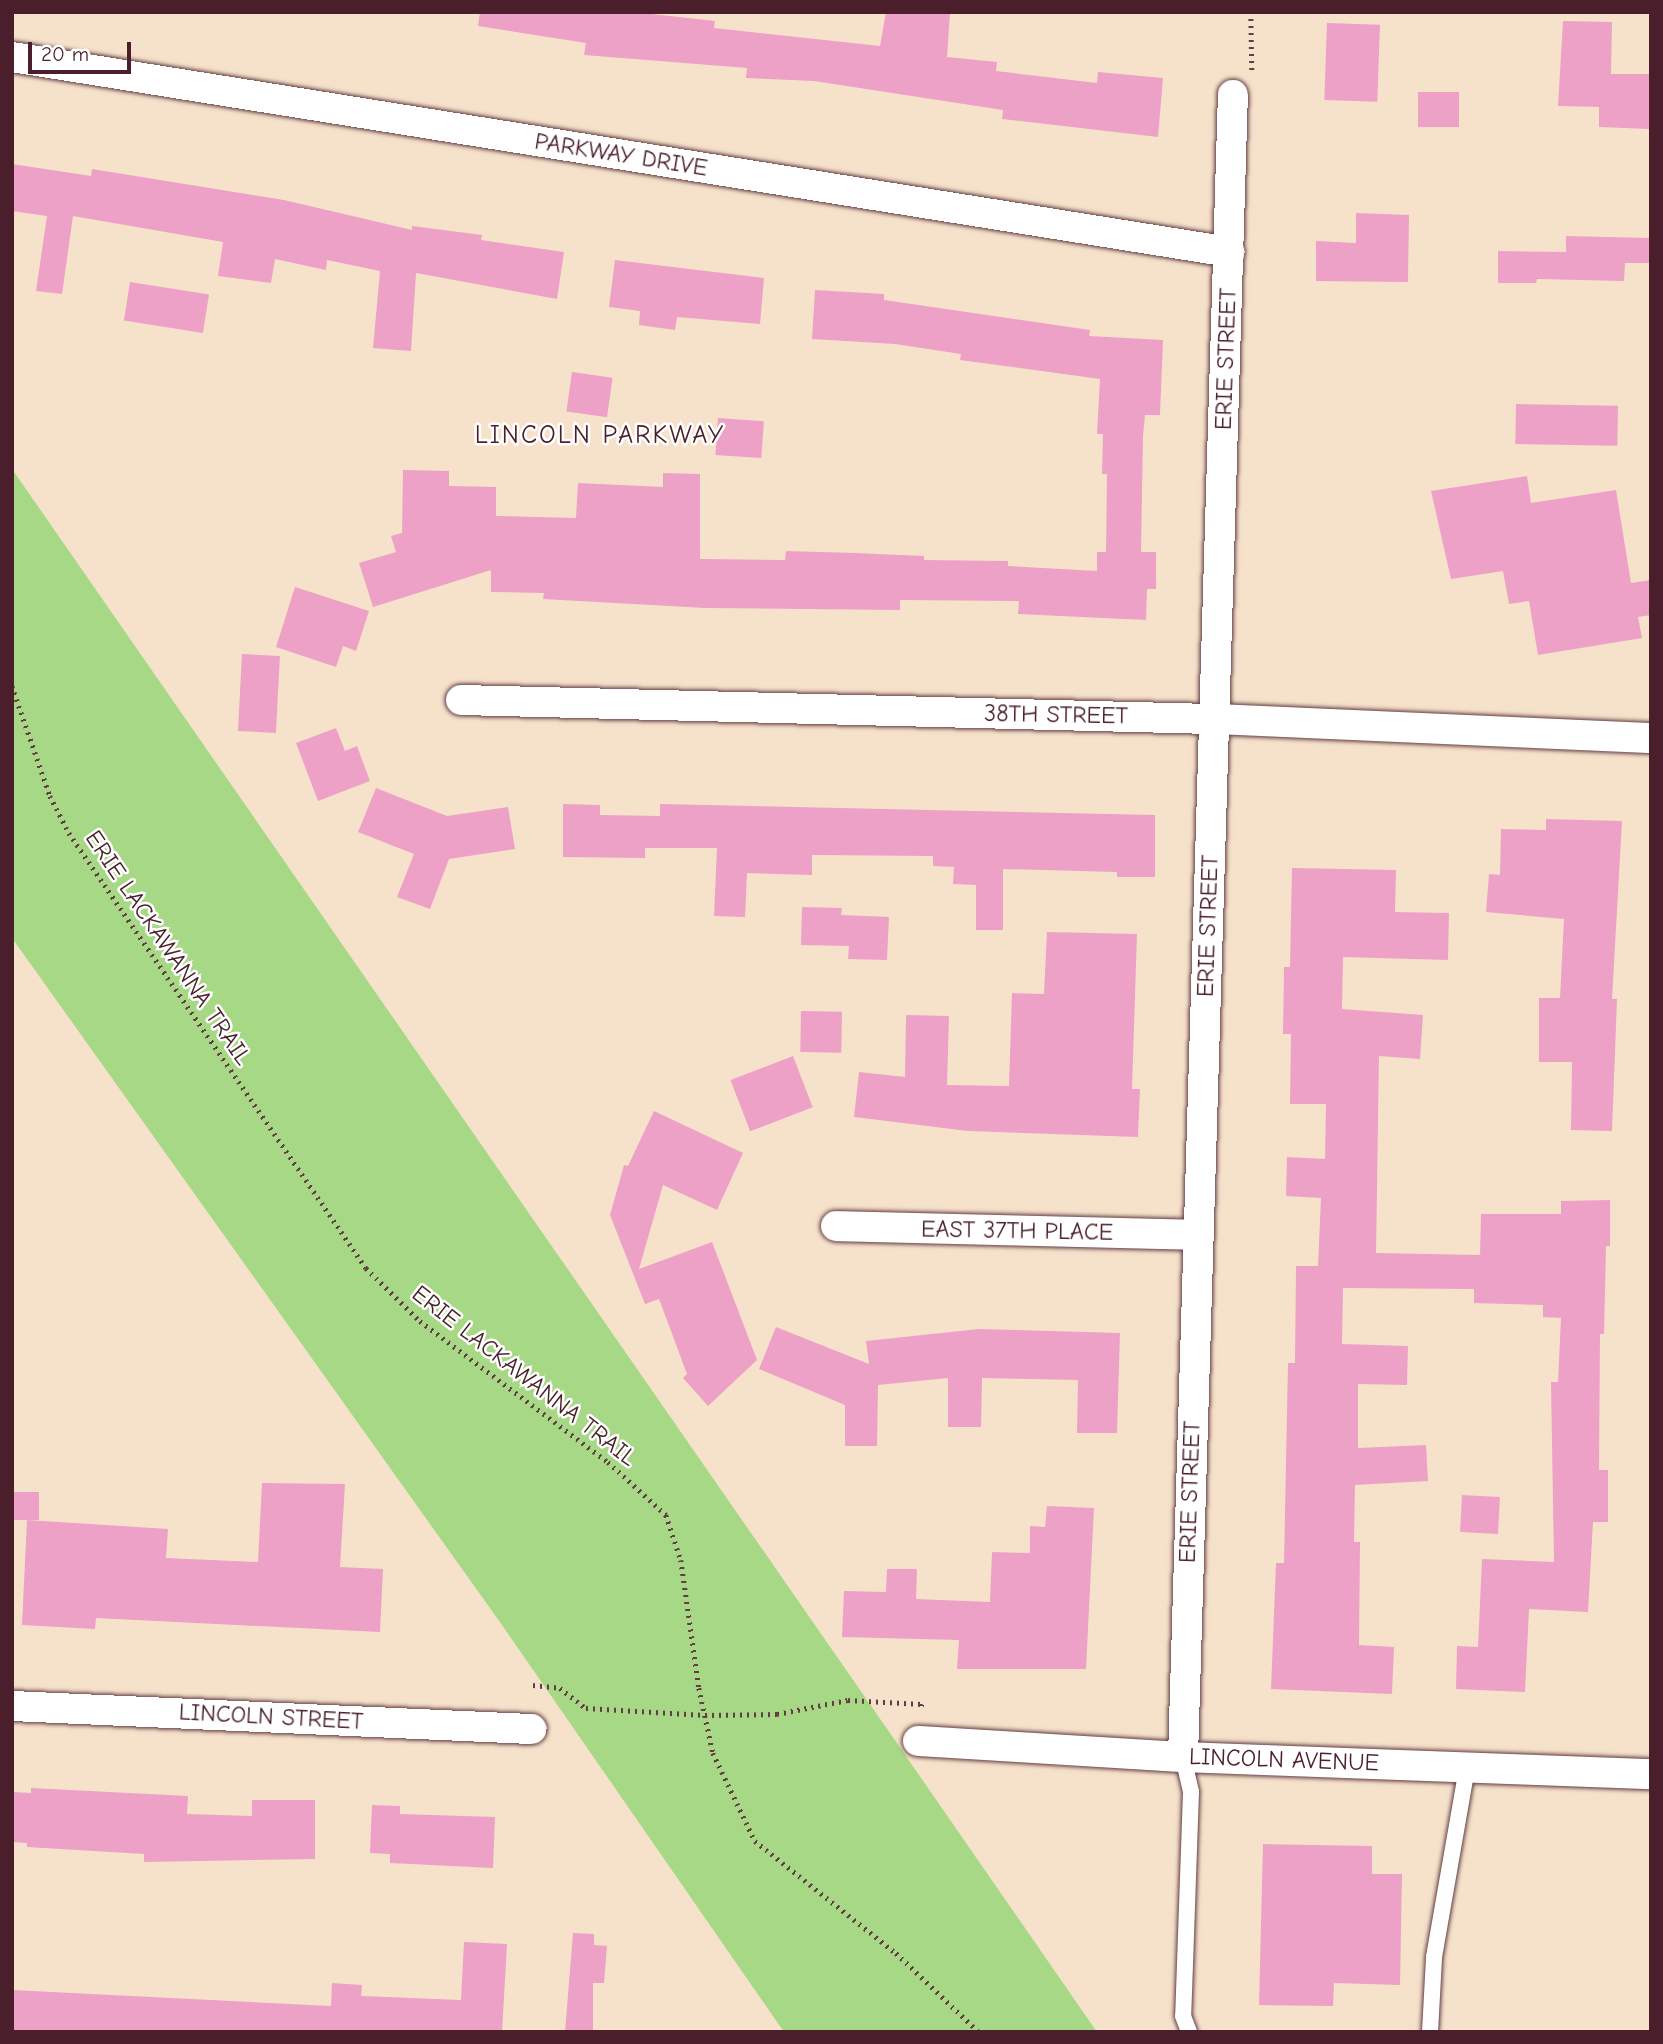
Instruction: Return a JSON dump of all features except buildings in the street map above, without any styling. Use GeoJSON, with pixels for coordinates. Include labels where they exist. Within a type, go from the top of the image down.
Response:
{"type":"FeatureCollection","features":[{"type":"Feature","properties":{"kind":"street","name":"PARKWAY DRIVE"},"geometry":{"type":"LineString","coordinates":[[12,57],[1229,252]]}},
{"type":"Feature","properties":{"kind":"street","name":"ERIE STREET"},"geometry":{"type":"LineString","coordinates":[[1183,1757],[1233,94]]}},
{"type":"Feature","properties":{"kind":"street","name":"38TH STREET"},"geometry":{"type":"LineString","coordinates":[[461,700],[1214,719],[1651,738]]}},
{"type":"Feature","properties":{"kind":"street","name":"EAST 37TH PLACE"},"geometry":{"type":"LineString","coordinates":[[836,1226],[1198,1235]]}},
{"type":"Feature","properties":{"kind":"street","name":"LINCOLN STREET"},"geometry":{"type":"LineString","coordinates":[[12,1706],[531,1729]]}},
{"type":"Feature","properties":{"kind":"street","name":"LINCOLN AVENUE"},"geometry":{"type":"LineString","coordinates":[[918,1741],[1183,1757],[1651,1774]]}},
{"type":"Feature","properties":{"kind":"lane"},"geometry":{"type":"LineString","coordinates":[[1183,1757],[1191,1793],[1183,2016],[1189,2032]]}},
{"type":"Feature","properties":{"kind":"lane"},"geometry":{"type":"LineString","coordinates":[[1430,2032],[1434,1957],[1468,1767]]}},
{"type":"Feature","properties":{"kind":"path"},"geometry":{"type":"LineString","coordinates":[[1233,94],[1252,74],[1251,12]]}},
{"type":"Feature","properties":{"kind":"path","name":"ERIE LACKAWANNA TRAIL"},"geometry":{"type":"LineString","coordinates":[[12,686],[50,796],[69,833],[366,1268],[420,1321],[608,1462],[666,1515],[681,1560],[713,1753],[755,1841],[896,1953],[979,2032]]}},
{"type":"Feature","properties":{"kind":"path"},"geometry":{"type":"LineString","coordinates":[[533,1685],[560,1688],[586,1708],[705,1715],[777,1714],[848,1700],[922,1704],[918,1741]]}},
{"type":"Feature","properties":{"kind":"green space"},"geometry":{"type":"Polygon","coordinates":[[[12,469],[1097,2032],[784,2032],[502,1625],[12,938],[12,469]]]}},
{"type":"Feature","properties":{"kind":"district","name":"LINCOLN PARKWAY"},"geometry":{"type":"Point","coordinates":[600,436]}}]}
